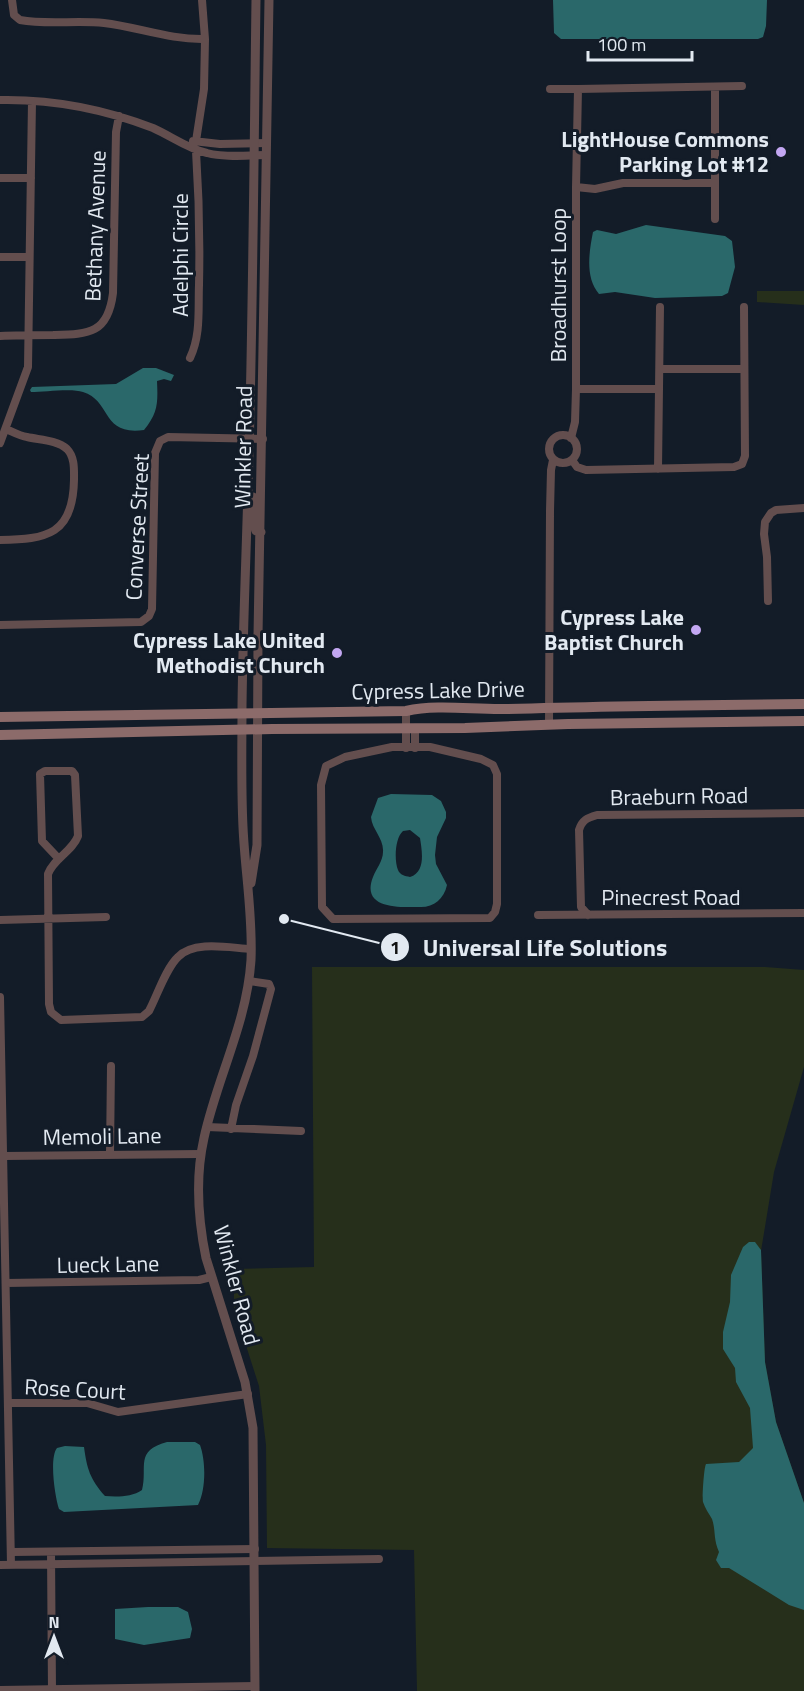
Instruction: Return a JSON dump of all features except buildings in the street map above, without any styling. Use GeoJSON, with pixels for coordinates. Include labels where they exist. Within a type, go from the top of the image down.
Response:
{"type":"FeatureCollection","features":[{"type":"Feature","properties":{"kind":"main road","name":"Cypress Lake Drive"},"geometry":{"type":"LineString","coordinates":[[0,717],[804,704]]}},
{"type":"Feature","properties":{"kind":"main road","name":"Cypress Lake Drive"},"geometry":{"type":"LineString","coordinates":[[0,735],[804,721]]}},
{"type":"Feature","properties":{"kind":"street"},"geometry":{"type":"LineString","coordinates":[[12,0],[14,15],[20,20],[104,24],[177,38],[205,39]]}},
{"type":"Feature","properties":{"kind":"street"},"geometry":{"type":"LineString","coordinates":[[196,141],[204,89],[205,39],[202,0]]}},
{"type":"Feature","properties":{"kind":"street","name":"Winkler Road"},"geometry":{"type":"LineString","coordinates":[[255,1688],[254,1442],[248,1394],[211,1277],[202,1239],[199,1173],[207,1127],[243,1010],[249,981],[251,949],[252,912],[243,825],[243,714],[256,0]]}},
{"type":"Feature","properties":{"kind":"street","name":"Winkler Road"},"geometry":{"type":"LineString","coordinates":[[249,894],[257,851],[269,0]]}},
{"type":"Feature","properties":{"kind":"street"},"geometry":{"type":"LineString","coordinates":[[550,89],[742,86]]}},
{"type":"Feature","properties":{"kind":"street"},"geometry":{"type":"LineString","coordinates":[[715,87],[716,219]]}},
{"type":"Feature","properties":{"kind":"street","name":"Broadhurst Loop"},"geometry":{"type":"LineString","coordinates":[[572,460],[577,451],[577,446],[571,438],[575,422],[576,389],[578,89]]}},
{"type":"Feature","properties":{"kind":"street"},"geometry":{"type":"LineString","coordinates":[[0,100],[77,106],[119,116],[177,139],[196,151],[218,155],[266,155]]}},
{"type":"Feature","properties":{"kind":"street"},"geometry":{"type":"LineString","coordinates":[[0,443],[28,367],[32,101]]}},
{"type":"Feature","properties":{"kind":"street","name":"Bethany Avenue"},"geometry":{"type":"LineString","coordinates":[[29,335],[82,334],[94,330],[108,317],[113,293],[116,132],[119,116]]}},
{"type":"Feature","properties":{"kind":"street"},"geometry":{"type":"LineString","coordinates":[[177,139],[220,144],[267,143]]}},
{"type":"Feature","properties":{"kind":"street","name":"Adelphi Circle"},"geometry":{"type":"LineString","coordinates":[[190,358],[196,347],[198,327],[200,229],[196,151]]}},
{"type":"Feature","properties":{"kind":"street"},"geometry":{"type":"LineString","coordinates":[[0,178],[31,178]]}},
{"type":"Feature","properties":{"kind":"street"},"geometry":{"type":"LineString","coordinates":[[576,187],[595,189],[623,183],[716,183]]}},
{"type":"Feature","properties":{"kind":"street"},"geometry":{"type":"LineString","coordinates":[[0,257],[29,257]]}},
{"type":"Feature","properties":{"kind":"street"},"geometry":{"type":"LineString","coordinates":[[658,469],[660,307]]}},
{"type":"Feature","properties":{"kind":"street"},"geometry":{"type":"LineString","coordinates":[[553,460],[563,463],[572,460],[577,467],[586,470],[734,468],[742,464],[745,456],[744,307]]}},
{"type":"Feature","properties":{"kind":"street"},"geometry":{"type":"LineString","coordinates":[[0,336],[29,335]]}},
{"type":"Feature","properties":{"kind":"street"},"geometry":{"type":"LineString","coordinates":[[660,369],[744,369]]}},
{"type":"Feature","properties":{"kind":"street"},"geometry":{"type":"LineString","coordinates":[[576,389],[659,389]]}},
{"type":"Feature","properties":{"kind":"street"},"geometry":{"type":"LineString","coordinates":[[0,540],[36,538],[52,532],[68,515],[73,500],[74,484],[73,461],[65,447],[25,437],[6,429]]}},
{"type":"Feature","properties":{"kind":"street"},"geometry":{"type":"LineString","coordinates":[[549,724],[550,511],[553,460],[549,447],[553,438],[562,435],[571,438]]}},
{"type":"Feature","properties":{"kind":"street","name":"Converse Street"},"geometry":{"type":"LineString","coordinates":[[0,625],[134,623],[141,622],[149,616],[153,601],[155,453],[160,441],[168,437],[249,438]]}},
{"type":"Feature","properties":{"kind":"street"},"geometry":{"type":"LineString","coordinates":[[249,438],[263,439]]}},
{"type":"Feature","properties":{"kind":"street"},"geometry":{"type":"LineString","coordinates":[[248,471],[253,487],[254,525],[256,531],[261,532]]}},
{"type":"Feature","properties":{"kind":"street"},"geometry":{"type":"LineString","coordinates":[[768,602],[765,522],[776,510],[804,508]]}},
{"type":"Feature","properties":{"kind":"street"},"geometry":{"type":"LineString","coordinates":[[735,722],[736,704]]}},
{"type":"Feature","properties":{"kind":"street"},"geometry":{"type":"LineString","coordinates":[[406,711],[411,729],[411,748]]}},
{"type":"Feature","properties":{"kind":"street"},"geometry":{"type":"LineString","coordinates":[[430,747],[481,759],[493,765],[497,774],[497,904],[495,912],[490,918],[333,919],[322,907],[321,785],[326,766],[345,757],[369,750],[411,748],[430,747]]}},
{"type":"Feature","properties":{"kind":"street"},"geometry":{"type":"LineString","coordinates":[[59,859],[42,841],[40,774],[45,771],[72,771],[75,775],[78,836],[73,845],[59,859],[51,866],[48,874],[50,1008],[57,1019],[65,1021],[142,1017],[149,1011],[176,959],[184,951],[204,947],[251,949]]}},
{"type":"Feature","properties":{"kind":"street","name":"Braeburn Road"},"geometry":{"type":"LineString","coordinates":[[588,915],[581,907],[579,830],[582,822],[588,817],[597,815],[804,813]]}},
{"type":"Feature","properties":{"kind":"street","name":"Pinecrest Road"},"geometry":{"type":"LineString","coordinates":[[538,915],[804,913]]}},
{"type":"Feature","properties":{"kind":"street"},"geometry":{"type":"LineString","coordinates":[[0,920],[106,917]]}},
{"type":"Feature","properties":{"kind":"street"},"geometry":{"type":"LineString","coordinates":[[231,1129],[271,989],[269,984],[249,981]]}},
{"type":"Feature","properties":{"kind":"street"},"geometry":{"type":"LineString","coordinates":[[0,997],[11,1565]]}},
{"type":"Feature","properties":{"kind":"street"},"geometry":{"type":"LineString","coordinates":[[110,1154],[111,1066]]}},
{"type":"Feature","properties":{"kind":"street"},"geometry":{"type":"LineString","coordinates":[[207,1127],[301,1131]]}},
{"type":"Feature","properties":{"kind":"street","name":"Memoli Lane"},"geometry":{"type":"LineString","coordinates":[[3,1156],[201,1154]]}},
{"type":"Feature","properties":{"kind":"street","name":"Lueck Lane"},"geometry":{"type":"LineString","coordinates":[[6,1283],[199,1280],[211,1277]]}},
{"type":"Feature","properties":{"kind":"street","name":"Rose Court"},"geometry":{"type":"LineString","coordinates":[[8,1403],[87,1403],[118,1412],[248,1394]]}},
{"type":"Feature","properties":{"kind":"street"},"geometry":{"type":"LineString","coordinates":[[12,1552],[255,1549]]}},
{"type":"Feature","properties":{"kind":"street"},"geometry":{"type":"LineString","coordinates":[[51,1552],[52,1690]]}},
{"type":"Feature","properties":{"kind":"street"},"geometry":{"type":"LineString","coordinates":[[0,1565],[379,1559]]}},
{"type":"Feature","properties":{"kind":"street"},"geometry":{"type":"LineString","coordinates":[[0,1690],[255,1688]]}},
{"type":"Feature","properties":{"kind":"shaded area"},"geometry":{"type":"Polygon","coordinates":[[[553,0],[767,0],[766,26],[763,37],[758,39],[561,39],[554,33],[553,0]]]}},
{"type":"Feature","properties":{"kind":"shaded area"},"geometry":{"type":"Polygon","coordinates":[[[646,225],[725,236],[732,241],[735,267],[728,293],[722,296],[655,298],[615,292],[599,294],[590,273],[589,256],[593,232],[597,230],[616,234],[646,225]]]}},
{"type":"Feature","properties":{"kind":"shaded area"},"geometry":{"type":"Polygon","coordinates":[[[757,291],[804,291],[804,305],[757,302],[757,291]]]}},
{"type":"Feature","properties":{"kind":"shaded area"},"geometry":{"type":"Polygon","coordinates":[[[143,368],[156,368],[174,375],[171,381],[164,379],[157,381],[156,407],[144,430],[120,428],[113,423],[92,396],[83,392],[65,390],[31,392],[30,390],[32,387],[116,384],[143,368]]]}},
{"type":"Feature","properties":{"kind":"shaded area"},"geometry":{"type":"Polygon","coordinates":[[[391,794],[432,795],[441,801],[446,818],[437,837],[435,855],[436,864],[447,885],[444,894],[434,904],[426,907],[394,906],[377,901],[372,896],[373,877],[383,855],[382,842],[371,817],[378,798],[391,794]],[[410,830],[400,834],[396,861],[398,870],[403,875],[410,877],[419,871],[422,860],[420,838],[410,830]]]}},
{"type":"Feature","properties":{"kind":"shaded area"},"geometry":{"type":"Polygon","coordinates":[[[312,967],[765,967],[804,970],[804,1067],[774,1172],[761,1251],[765,1362],[776,1422],[804,1503],[804,1691],[417,1691],[414,1550],[267,1548],[266,1445],[259,1386],[234,1308],[234,1269],[314,1267],[312,967]]]}},
{"type":"Feature","properties":{"kind":"shaded area"},"geometry":{"type":"Polygon","coordinates":[[[749,1242],[755,1242],[761,1250],[765,1362],[776,1422],[804,1503],[804,1610],[789,1605],[729,1568],[721,1568],[716,1560],[719,1552],[712,1519],[703,1502],[706,1464],[739,1462],[753,1448],[750,1408],[736,1382],[735,1368],[723,1349],[723,1332],[730,1302],[731,1275],[743,1247],[749,1242]]]}},
{"type":"Feature","properties":{"kind":"shaded area"},"geometry":{"type":"Polygon","coordinates":[[[167,1442],[195,1442],[200,1445],[204,1475],[203,1492],[198,1505],[64,1512],[59,1509],[53,1469],[57,1448],[84,1447],[88,1468],[96,1484],[105,1496],[119,1496],[134,1494],[142,1490],[146,1455],[150,1450],[167,1442]]]}},
{"type":"Feature","properties":{"kind":"shaded area"},"geometry":{"type":"Polygon","coordinates":[[[178,1607],[188,1612],[192,1629],[190,1638],[144,1645],[115,1639],[115,1609],[178,1607]]]}},
{"type":"Feature","properties":{"kind":"place","name":"LightHouse Commons Parking Lot #12"},"geometry":{"type":"Point","coordinates":[781,152]}},
{"type":"Feature","properties":{"kind":"place","name":"Cypress Lake Baptist Church"},"geometry":{"type":"Point","coordinates":[696,630]}},
{"type":"Feature","properties":{"kind":"place","name":"Cypress Lake United Methodist Church"},"geometry":{"type":"Point","coordinates":[337,653]}},
{"type":"Feature","properties":{"kind":"place","name":"Universal Life Solutions"},"geometry":{"type":"Point","coordinates":[284,919]}}]}
